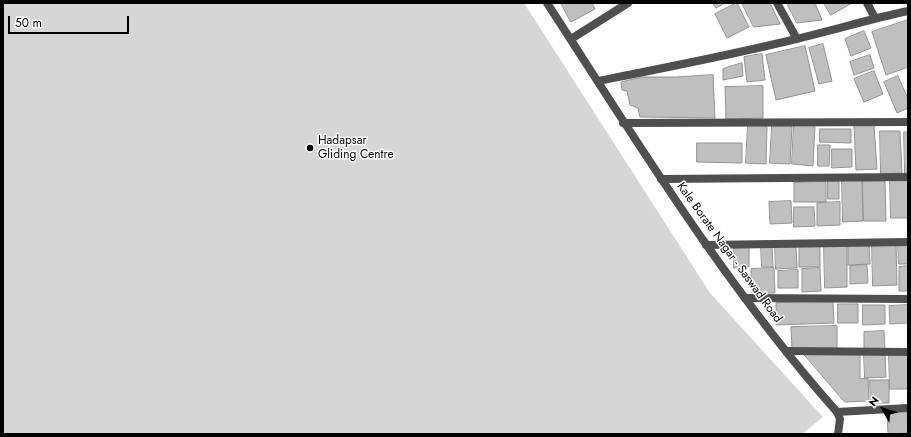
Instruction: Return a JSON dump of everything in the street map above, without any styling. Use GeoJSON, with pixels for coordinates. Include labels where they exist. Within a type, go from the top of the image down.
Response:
{"type":"FeatureCollection","features":[{"type":"Feature","properties":{"kind":"street","name":"Kale Borate Nagar - Saswad Road"},"geometry":{"type":"LineString","coordinates":[[547,3],[623,122],[706,245],[786,351],[837,412]]}},
{"type":"Feature","properties":{"kind":"street"},"geometry":{"type":"LineString","coordinates":[[571,39],[628,3]]}},
{"type":"Feature","properties":{"kind":"street"},"geometry":{"type":"LineString","coordinates":[[777,3],[797,39]]}},
{"type":"Feature","properties":{"kind":"street"},"geometry":{"type":"LineString","coordinates":[[867,3],[875,18]]}},
{"type":"Feature","properties":{"kind":"street"},"geometry":{"type":"LineString","coordinates":[[598,81],[728,56],[875,18],[908,11]]}},
{"type":"Feature","properties":{"kind":"street"},"geometry":{"type":"LineString","coordinates":[[623,122],[908,122]]}},
{"type":"Feature","properties":{"kind":"street"},"geometry":{"type":"LineString","coordinates":[[661,179],[908,177]]}},
{"type":"Feature","properties":{"kind":"street"},"geometry":{"type":"LineString","coordinates":[[706,245],[908,242]]}},
{"type":"Feature","properties":{"kind":"street"},"geometry":{"type":"LineString","coordinates":[[745,298],[908,299]]}},
{"type":"Feature","properties":{"kind":"street"},"geometry":{"type":"LineString","coordinates":[[786,351],[908,352]]}},
{"type":"Feature","properties":{"kind":"street"},"geometry":{"type":"LineString","coordinates":[[838,434],[840,419],[837,412],[908,408]]}},
{"type":"Feature","properties":{"kind":"shaded area","name":"Hadapsar Gliding Centre"},"geometry":{"type":"Polygon","coordinates":[[[3,3],[524,3],[710,293],[823,417],[802,434],[3,434],[3,3]]]}},
{"type":"Feature","properties":{"kind":"building"},"geometry":{"type":"Polygon","coordinates":[[[561,3],[592,3],[595,9],[571,22],[561,3]]]}},
{"type":"Feature","properties":{"kind":"building"},"geometry":{"type":"Polygon","coordinates":[[[713,3],[725,3],[716,8],[713,3]]]}},
{"type":"Feature","properties":{"kind":"building"},"geometry":{"type":"Polygon","coordinates":[[[737,3],[749,27],[727,38],[715,14],[737,3]]]}},
{"type":"Feature","properties":{"kind":"building"},"geometry":{"type":"Polygon","coordinates":[[[742,3],[770,3],[780,24],[754,27],[742,3]]]}},
{"type":"Feature","properties":{"kind":"building"},"geometry":{"type":"Polygon","coordinates":[[[787,3],[815,3],[822,20],[797,23],[787,3]]]}},
{"type":"Feature","properties":{"kind":"building"},"geometry":{"type":"Polygon","coordinates":[[[824,3],[852,3],[831,15],[824,3]]]}},
{"type":"Feature","properties":{"kind":"building"},"geometry":{"type":"Polygon","coordinates":[[[908,20],[908,67],[886,75],[872,32],[908,20]]]}},
{"type":"Feature","properties":{"kind":"building"},"geometry":{"type":"Polygon","coordinates":[[[864,31],[871,48],[851,56],[845,39],[864,31]]]}},
{"type":"Feature","properties":{"kind":"building"},"geometry":{"type":"Polygon","coordinates":[[[823,44],[832,81],[819,84],[809,48],[823,44]]]}},
{"type":"Feature","properties":{"kind":"building"},"geometry":{"type":"Polygon","coordinates":[[[805,46],[815,91],[776,100],[766,55],[805,46]]]}},
{"type":"Feature","properties":{"kind":"building"},"geometry":{"type":"Polygon","coordinates":[[[762,54],[765,80],[747,82],[744,57],[762,54]]]}},
{"type":"Feature","properties":{"kind":"building"},"geometry":{"type":"Polygon","coordinates":[[[870,55],[874,68],[854,75],[850,62],[870,55]]]}},
{"type":"Feature","properties":{"kind":"building"},"geometry":{"type":"Polygon","coordinates":[[[742,63],[743,76],[723,80],[723,69],[742,63]]]}},
{"type":"Feature","properties":{"kind":"building"},"geometry":{"type":"Polygon","coordinates":[[[874,71],[883,94],[864,102],[854,79],[874,71]]]}},
{"type":"Feature","properties":{"kind":"building"},"geometry":{"type":"Polygon","coordinates":[[[713,75],[715,118],[640,117],[638,108],[630,105],[627,91],[622,90],[621,82],[642,77],[713,75]]]}},
{"type":"Feature","properties":{"kind":"building"},"geometry":{"type":"Polygon","coordinates":[[[898,76],[908,99],[908,108],[897,113],[884,82],[898,76]]]}},
{"type":"Feature","properties":{"kind":"building"},"geometry":{"type":"Polygon","coordinates":[[[763,86],[763,118],[726,119],[725,87],[763,86]]]}},
{"type":"Feature","properties":{"kind":"building"},"geometry":{"type":"Polygon","coordinates":[[[794,124],[815,125],[813,166],[792,164],[794,124]]]}},
{"type":"Feature","properties":{"kind":"building"},"geometry":{"type":"Polygon","coordinates":[[[748,125],[767,126],[766,164],[746,163],[748,125]]]}},
{"type":"Feature","properties":{"kind":"building"},"geometry":{"type":"Polygon","coordinates":[[[874,125],[877,169],[856,170],[854,126],[874,125]]]}},
{"type":"Feature","properties":{"kind":"building"},"geometry":{"type":"Polygon","coordinates":[[[772,126],[792,126],[790,164],[770,163],[772,126]]]}},
{"type":"Feature","properties":{"kind":"building"},"geometry":{"type":"Polygon","coordinates":[[[820,129],[851,129],[851,143],[820,142],[820,129]]]}},
{"type":"Feature","properties":{"kind":"building"},"geometry":{"type":"Polygon","coordinates":[[[880,131],[900,131],[902,173],[881,174],[880,131]]]}},
{"type":"Feature","properties":{"kind":"building"},"geometry":{"type":"Polygon","coordinates":[[[904,132],[908,132],[908,173],[905,173],[904,132]]]}},
{"type":"Feature","properties":{"kind":"building"},"geometry":{"type":"Polygon","coordinates":[[[697,143],[742,143],[742,163],[697,162],[697,143]]]}},
{"type":"Feature","properties":{"kind":"building"},"geometry":{"type":"Polygon","coordinates":[[[818,145],[830,145],[829,166],[818,166],[818,145]]]}},
{"type":"Feature","properties":{"kind":"building"},"geometry":{"type":"Polygon","coordinates":[[[832,149],[852,149],[852,167],[832,168],[832,149]]]}},
{"type":"Feature","properties":{"kind":"building"},"geometry":{"type":"Polygon","coordinates":[[[842,180],[862,180],[863,221],[843,222],[842,180]]]}},
{"type":"Feature","properties":{"kind":"building"},"geometry":{"type":"Polygon","coordinates":[[[890,180],[908,180],[908,218],[891,218],[890,180]]]}},
{"type":"Feature","properties":{"kind":"building"},"geometry":{"type":"Polygon","coordinates":[[[828,181],[839,181],[839,199],[828,199],[828,181]]]}},
{"type":"Feature","properties":{"kind":"building"},"geometry":{"type":"Polygon","coordinates":[[[863,181],[885,181],[886,221],[864,221],[863,181]]]}},
{"type":"Feature","properties":{"kind":"building"},"geometry":{"type":"Polygon","coordinates":[[[826,182],[826,202],[794,202],[794,183],[826,182]]]}},
{"type":"Feature","properties":{"kind":"building"},"geometry":{"type":"Polygon","coordinates":[[[791,201],[792,223],[770,224],[769,202],[791,201]]]}},
{"type":"Feature","properties":{"kind":"building"},"geometry":{"type":"Polygon","coordinates":[[[840,202],[840,225],[817,226],[817,203],[840,202]]]}},
{"type":"Feature","properties":{"kind":"building"},"geometry":{"type":"Polygon","coordinates":[[[794,207],[814,207],[815,226],[794,227],[794,207]]]}},
{"type":"Feature","properties":{"kind":"building"},"geometry":{"type":"Polygon","coordinates":[[[869,242],[870,264],[848,265],[848,243],[869,242]]]}},
{"type":"Feature","properties":{"kind":"building"},"geometry":{"type":"Polygon","coordinates":[[[820,244],[820,267],[799,267],[799,245],[820,244]]]}},
{"type":"Feature","properties":{"kind":"building"},"geometry":{"type":"Polygon","coordinates":[[[872,244],[896,244],[897,285],[873,286],[872,244]]]}},
{"type":"Feature","properties":{"kind":"building"},"geometry":{"type":"Polygon","coordinates":[[[898,244],[908,244],[908,264],[899,264],[898,244]]]}},
{"type":"Feature","properties":{"kind":"building"},"geometry":{"type":"Polygon","coordinates":[[[775,245],[796,245],[797,268],[776,269],[775,245]]]}},
{"type":"Feature","properties":{"kind":"building"},"geometry":{"type":"Polygon","coordinates":[[[824,245],[847,245],[847,287],[825,288],[824,245]]]}},
{"type":"Feature","properties":{"kind":"building"},"geometry":{"type":"Polygon","coordinates":[[[734,246],[749,246],[749,267],[734,268],[734,246]]]}},
{"type":"Feature","properties":{"kind":"building"},"geometry":{"type":"Polygon","coordinates":[[[761,246],[772,246],[773,267],[762,267],[761,246]]]}},
{"type":"Feature","properties":{"kind":"building"},"geometry":{"type":"Polygon","coordinates":[[[867,265],[868,283],[850,284],[850,266],[867,265]]]}},
{"type":"Feature","properties":{"kind":"building"},"geometry":{"type":"Polygon","coordinates":[[[908,266],[908,291],[899,291],[899,267],[908,266]]]}},
{"type":"Feature","properties":{"kind":"building"},"geometry":{"type":"Polygon","coordinates":[[[774,268],[775,293],[752,293],[751,269],[774,268]]]}},
{"type":"Feature","properties":{"kind":"building"},"geometry":{"type":"Polygon","coordinates":[[[820,268],[821,291],[802,292],[802,269],[820,268]]]}},
{"type":"Feature","properties":{"kind":"building"},"geometry":{"type":"Polygon","coordinates":[[[798,270],[798,288],[778,288],[778,271],[798,270]]]}},
{"type":"Feature","properties":{"kind":"building"},"geometry":{"type":"Polygon","coordinates":[[[833,302],[834,323],[776,325],[776,303],[833,302]]]}},
{"type":"Feature","properties":{"kind":"building"},"geometry":{"type":"Polygon","coordinates":[[[838,304],[858,304],[858,323],[838,323],[838,304]]]}},
{"type":"Feature","properties":{"kind":"building"},"geometry":{"type":"Polygon","coordinates":[[[863,305],[885,305],[885,324],[863,325],[863,305]]]}},
{"type":"Feature","properties":{"kind":"building"},"geometry":{"type":"Polygon","coordinates":[[[908,305],[908,323],[890,324],[889,306],[908,305]]]}},
{"type":"Feature","properties":{"kind":"building"},"geometry":{"type":"Polygon","coordinates":[[[837,326],[837,348],[792,349],[791,327],[837,326]]]}},
{"type":"Feature","properties":{"kind":"building"},"geometry":{"type":"Polygon","coordinates":[[[884,331],[885,349],[864,349],[864,332],[884,331]]]}},
{"type":"Feature","properties":{"kind":"building"},"geometry":{"type":"Polygon","coordinates":[[[802,352],[860,354],[860,379],[868,378],[869,401],[845,402],[802,352]]]}},
{"type":"Feature","properties":{"kind":"building"},"geometry":{"type":"Polygon","coordinates":[[[864,354],[885,354],[886,377],[865,378],[864,354]]]}},
{"type":"Feature","properties":{"kind":"building"},"geometry":{"type":"Polygon","coordinates":[[[889,354],[908,354],[908,389],[890,389],[889,354]]]}},
{"type":"Feature","properties":{"kind":"building"},"geometry":{"type":"Polygon","coordinates":[[[870,380],[889,380],[889,403],[871,403],[870,380]]]}},
{"type":"Feature","properties":{"kind":"building"},"geometry":{"type":"Polygon","coordinates":[[[907,410],[908,433],[888,434],[887,411],[907,410]]]}},
{"type":"Feature","properties":{"kind":"place","name":"Hadapsar Gliding Centre"},"geometry":{"type":"Point","coordinates":[310,148]}}]}
